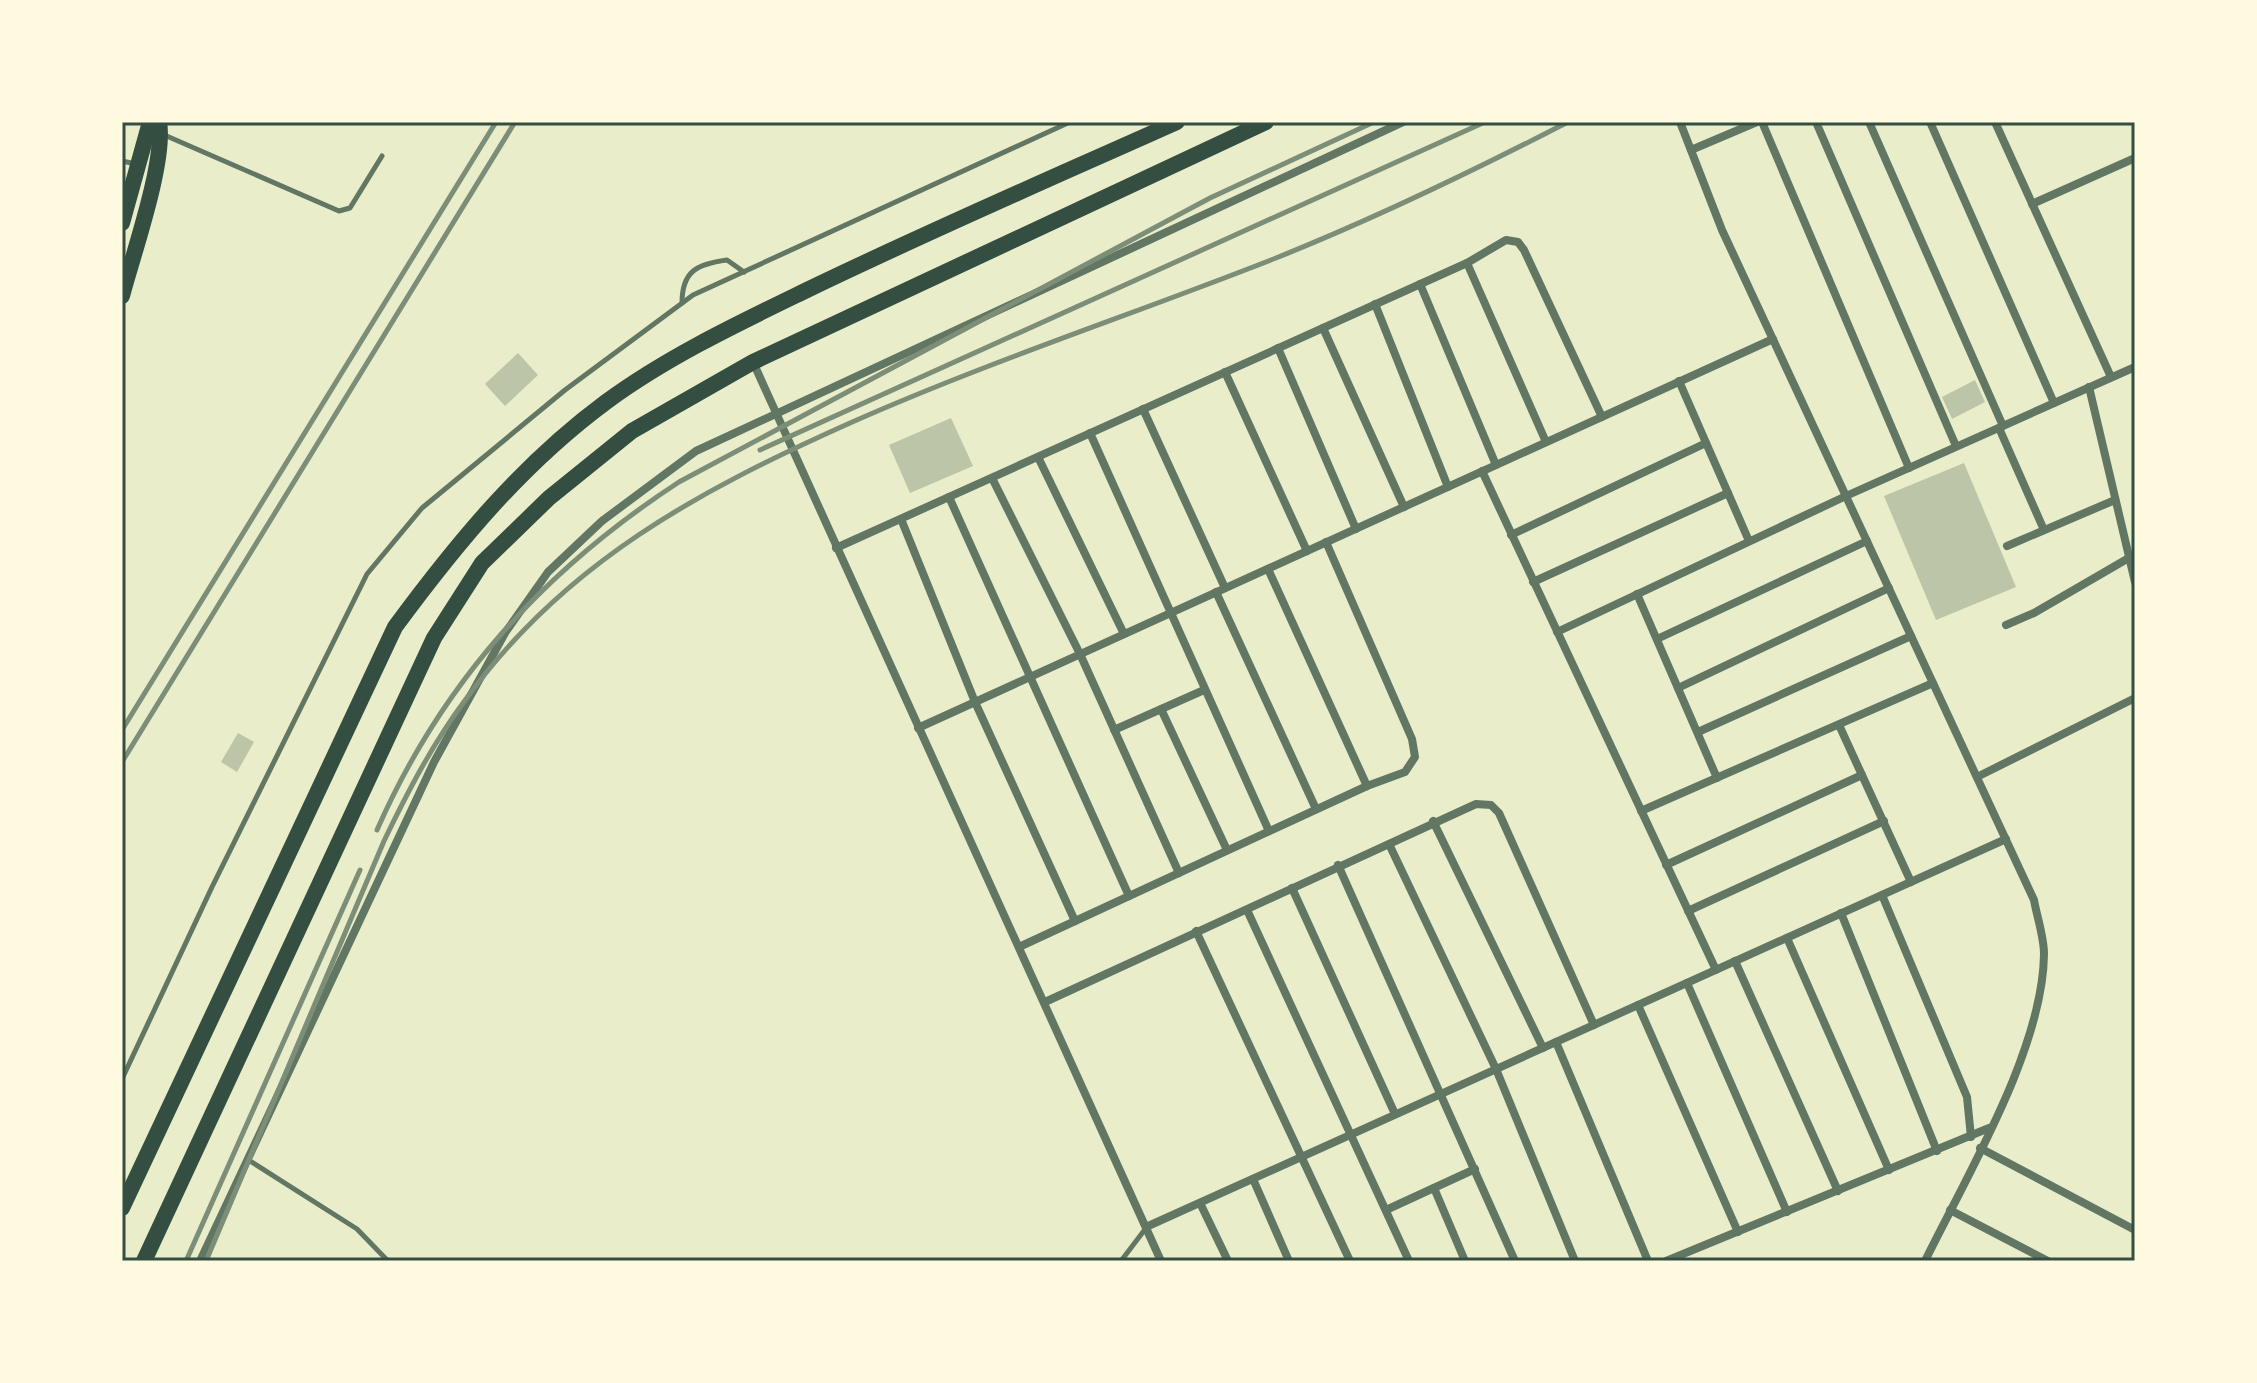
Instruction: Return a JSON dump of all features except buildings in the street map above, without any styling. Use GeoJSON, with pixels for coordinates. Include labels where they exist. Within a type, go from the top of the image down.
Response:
{"type":"FeatureCollection","features":[{"type":"Feature","properties":{"kind":"main road"},"geometry":{"type":"LineString","coordinates":[[122,1208],[395,627],[455,545],[522,472],[607,401],[728,328],[858,265],[1177,122]]}},
{"type":"Feature","properties":{"kind":"main road"},"geometry":{"type":"LineString","coordinates":[[144,1261],[434,638],[482,563],[549,498],[632,431],[753,362],[1266,122]]}},
{"type":"Feature","properties":{"kind":"main road"},"geometry":{"type":"LineString","coordinates":[[122,223],[129,163],[157,126]]}},
{"type":"Feature","properties":{"kind":"main road"},"geometry":{"type":"LineString","coordinates":[[122,296],[157,126]]}},
{"type":"Feature","properties":{"kind":"street"},"geometry":{"type":"LineString","coordinates":[[200,1261],[434,762],[505,633],[548,572],[602,521],[696,451],[1403,122]]}},
{"type":"Feature","properties":{"kind":"street"},"geometry":{"type":"LineString","coordinates":[[1680,122],[1722,230],[2034,900],[2044,953],[2036,1017],[1930,1260]]}},
{"type":"Feature","properties":{"kind":"street"},"geometry":{"type":"LineString","coordinates":[[1691,150],[1760,122],[1909,468]]}},
{"type":"Feature","properties":{"kind":"street"},"geometry":{"type":"LineString","coordinates":[[1816,122],[1956,446]]}},
{"type":"Feature","properties":{"kind":"street"},"geometry":{"type":"LineString","coordinates":[[1869,122],[2044,530]]}},
{"type":"Feature","properties":{"kind":"street"},"geometry":{"type":"LineString","coordinates":[[1930,122],[2054,403]]}},
{"type":"Feature","properties":{"kind":"street"},"geometry":{"type":"LineString","coordinates":[[1995,122],[2111,377]]}},
{"type":"Feature","properties":{"kind":"street"},"geometry":{"type":"LineString","coordinates":[[2032,204],[2135,158]]}},
{"type":"Feature","properties":{"kind":"street"},"geometry":{"type":"LineString","coordinates":[[836,548],[1467,263],[1506,240],[1518,242],[1602,417]]}},
{"type":"Feature","properties":{"kind":"street"},"geometry":{"type":"LineString","coordinates":[[1467,263],[1546,442]]}},
{"type":"Feature","properties":{"kind":"street"},"geometry":{"type":"LineString","coordinates":[[1420,284],[1496,465]]}},
{"type":"Feature","properties":{"kind":"street"},"geometry":{"type":"LineString","coordinates":[[1375,304],[1448,487]]}},
{"type":"Feature","properties":{"kind":"street"},"geometry":{"type":"LineString","coordinates":[[1323,328],[1404,507]]}},
{"type":"Feature","properties":{"kind":"street"},"geometry":{"type":"LineString","coordinates":[[918,728],[1773,339]]}},
{"type":"Feature","properties":{"kind":"street"},"geometry":{"type":"LineString","coordinates":[[1278,348],[1356,529]]}},
{"type":"Feature","properties":{"kind":"street"},"geometry":{"type":"LineString","coordinates":[[753,362],[1161,1261]]}},
{"type":"Feature","properties":{"kind":"street"},"geometry":{"type":"LineString","coordinates":[[1557,632],[1846,496],[2135,367]]}},
{"type":"Feature","properties":{"kind":"street"},"geometry":{"type":"LineString","coordinates":[[1225,372],[1307,551]]}},
{"type":"Feature","properties":{"kind":"street"},"geometry":{"type":"LineString","coordinates":[[1679,381],[1749,541]]}},
{"type":"Feature","properties":{"kind":"street"},"geometry":{"type":"LineString","coordinates":[[2089,387],[2127,559],[2135,582]]}},
{"type":"Feature","properties":{"kind":"street"},"geometry":{"type":"LineString","coordinates":[[1143,409],[1316,809]]}},
{"type":"Feature","properties":{"kind":"street"},"geometry":{"type":"LineString","coordinates":[[1090,433],[1269,831]]}},
{"type":"Feature","properties":{"kind":"street"},"geometry":{"type":"LineString","coordinates":[[1511,535],[1706,443]]}},
{"type":"Feature","properties":{"kind":"street"},"geometry":{"type":"LineString","coordinates":[[1038,457],[1124,634]]}},
{"type":"Feature","properties":{"kind":"street"},"geometry":{"type":"LineString","coordinates":[[1482,471],[1716,970]]}},
{"type":"Feature","properties":{"kind":"street"},"geometry":{"type":"LineString","coordinates":[[992,478],[1080,654],[1179,873]]}},
{"type":"Feature","properties":{"kind":"street"},"geometry":{"type":"LineString","coordinates":[[1533,582],[1728,493]]}},
{"type":"Feature","properties":{"kind":"street"},"geometry":{"type":"LineString","coordinates":[[949,497],[1129,896]]}},
{"type":"Feature","properties":{"kind":"street"},"geometry":{"type":"LineString","coordinates":[[2007,546],[2115,500]]}},
{"type":"Feature","properties":{"kind":"street"},"geometry":{"type":"LineString","coordinates":[[901,519],[975,702],[1075,921]]}},
{"type":"Feature","properties":{"kind":"street"},"geometry":{"type":"LineString","coordinates":[[1657,639],[1867,541]]}},
{"type":"Feature","properties":{"kind":"street"},"geometry":{"type":"LineString","coordinates":[[1019,947],[1316,809],[1405,772],[1415,757],[1414,748],[1326,542]]}},
{"type":"Feature","properties":{"kind":"street"},"geometry":{"type":"LineString","coordinates":[[2006,625],[2034,613],[2127,559]]}},
{"type":"Feature","properties":{"kind":"street"},"geometry":{"type":"LineString","coordinates":[[1268,569],[1367,786]]}},
{"type":"Feature","properties":{"kind":"street"},"geometry":{"type":"LineString","coordinates":[[1678,688],[1889,588]]}},
{"type":"Feature","properties":{"kind":"street"},"geometry":{"type":"LineString","coordinates":[[1637,594],[1717,778]]}},
{"type":"Feature","properties":{"kind":"street"},"geometry":{"type":"LineString","coordinates":[[1698,732],[1911,636]]}},
{"type":"Feature","properties":{"kind":"street"},"geometry":{"type":"LineString","coordinates":[[1641,811],[1933,683]]}},
{"type":"Feature","properties":{"kind":"street"},"geometry":{"type":"LineString","coordinates":[[1114,730],[1204,690]]}},
{"type":"Feature","properties":{"kind":"street"},"geometry":{"type":"LineString","coordinates":[[1977,777],[2135,698]]}},
{"type":"Feature","properties":{"kind":"street"},"geometry":{"type":"LineString","coordinates":[[1161,709],[1227,850]]}},
{"type":"Feature","properties":{"kind":"street"},"geometry":{"type":"LineString","coordinates":[[1839,725],[1911,882]]}},
{"type":"Feature","properties":{"kind":"street"},"geometry":{"type":"LineString","coordinates":[[1666,865],[1862,775]]}},
{"type":"Feature","properties":{"kind":"street"},"geometry":{"type":"LineString","coordinates":[[1045,1002],[1433,821],[1476,804],[1491,805],[1499,813],[1594,1025]]}},
{"type":"Feature","properties":{"kind":"street"},"geometry":{"type":"LineString","coordinates":[[1433,821],[1543,1048]]}},
{"type":"Feature","properties":{"kind":"street"},"geometry":{"type":"LineString","coordinates":[[1688,911],[1884,821]]}},
{"type":"Feature","properties":{"kind":"street"},"geometry":{"type":"LineString","coordinates":[[1146,1227],[2006,839]]}},
{"type":"Feature","properties":{"kind":"street"},"geometry":{"type":"LineString","coordinates":[[1389,844],[1496,1069],[1575,1261]]}},
{"type":"Feature","properties":{"kind":"street"},"geometry":{"type":"LineString","coordinates":[[1338,865],[1515,1261]]}},
{"type":"Feature","properties":{"kind":"street"},"geometry":{"type":"LineString","coordinates":[[1292,888],[1395,1114]]}},
{"type":"Feature","properties":{"kind":"street"},"geometry":{"type":"LineString","coordinates":[[1882,895],[1967,1097],[1971,1137]]}},
{"type":"Feature","properties":{"kind":"street"},"geometry":{"type":"LineString","coordinates":[[1247,910],[1409,1261]]}},
{"type":"Feature","properties":{"kind":"street"},"geometry":{"type":"LineString","coordinates":[[1841,913],[1937,1151]]}},
{"type":"Feature","properties":{"kind":"street"},"geometry":{"type":"LineString","coordinates":[[1196,931],[1304,1156],[1350,1261]]}},
{"type":"Feature","properties":{"kind":"street"},"geometry":{"type":"LineString","coordinates":[[1787,938],[1889,1170]]}},
{"type":"Feature","properties":{"kind":"street"},"geometry":{"type":"LineString","coordinates":[[1735,961],[1838,1191]]}},
{"type":"Feature","properties":{"kind":"street"},"geometry":{"type":"LineString","coordinates":[[1687,983],[1787,1212]]}},
{"type":"Feature","properties":{"kind":"street"},"geometry":{"type":"LineString","coordinates":[[1638,1005],[1738,1232]]}},
{"type":"Feature","properties":{"kind":"street"},"geometry":{"type":"LineString","coordinates":[[1556,1042],[1648,1261]]}},
{"type":"Feature","properties":{"kind":"street"},"geometry":{"type":"LineString","coordinates":[[1666,1261],[1990,1127]]}},
{"type":"Feature","properties":{"kind":"street"},"geometry":{"type":"LineString","coordinates":[[1980,1148],[2135,1230]]}},
{"type":"Feature","properties":{"kind":"street"},"geometry":{"type":"LineString","coordinates":[[1386,1210],[1475,1169]]}},
{"type":"Feature","properties":{"kind":"street"},"geometry":{"type":"LineString","coordinates":[[1253,1179],[1289,1261]]}},
{"type":"Feature","properties":{"kind":"street"},"geometry":{"type":"LineString","coordinates":[[1434,1188],[1465,1261]]}},
{"type":"Feature","properties":{"kind":"street"},"geometry":{"type":"LineString","coordinates":[[1200,1203],[1228,1261]]}},
{"type":"Feature","properties":{"kind":"street"},"geometry":{"type":"LineString","coordinates":[[1950,1210],[2048,1261]]}},
{"type":"Feature","properties":{"kind":"lane"},"geometry":{"type":"LineString","coordinates":[[122,1079],[212,887],[367,574],[422,508],[565,390],[682,304],[744,272],[1070,122]]}},
{"type":"Feature","properties":{"kind":"lane"},"geometry":{"type":"LineString","coordinates":[[157,126],[339,211],[350,208],[382,156]]}},
{"type":"Feature","properties":{"kind":"lane"},"geometry":{"type":"LineString","coordinates":[[682,304],[682,285],[687,273],[705,263],[727,260],[744,272]]}},
{"type":"Feature","properties":{"kind":"lane"},"geometry":{"type":"LineString","coordinates":[[246,1159],[357,1229],[388,1261]]}},
{"type":"Feature","properties":{"kind":"lane"},"geometry":{"type":"LineString","coordinates":[[1121,1261],[1146,1227]]}},
{"type":"Feature","properties":{"kind":"railway"},"geometry":{"type":"LineString","coordinates":[[122,730],[496,122]]}},
{"type":"Feature","properties":{"kind":"railway"},"geometry":{"type":"LineString","coordinates":[[122,762],[515,122]]}},
{"type":"Feature","properties":{"kind":"railway"},"geometry":{"type":"LineString","coordinates":[[377,830],[403,776],[466,678],[541,592],[630,516],[679,482],[1210,198],[1374,122]]}},
{"type":"Feature","properties":{"kind":"railway"},"geometry":{"type":"LineString","coordinates":[[760,450],[1485,122]]}},
{"type":"Feature","properties":{"kind":"railway"},"geometry":{"type":"LineString","coordinates":[[206,1261],[384,841],[422,768],[466,699],[505,651],[591,569],[689,504],[794,448],[956,379],[1313,243],[1424,193],[1568,122]]}},
{"type":"Feature","properties":{"kind":"railway"},"geometry":{"type":"LineString","coordinates":[[186,1261],[360,870]]}}]}
